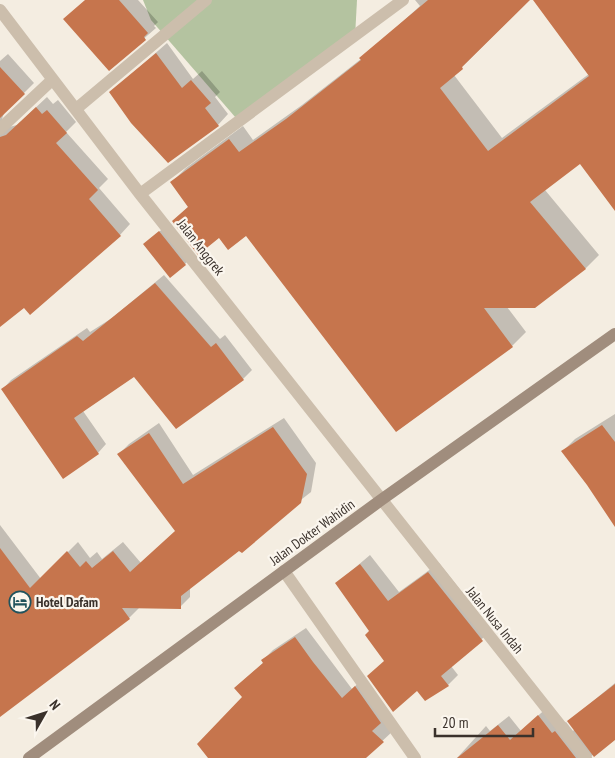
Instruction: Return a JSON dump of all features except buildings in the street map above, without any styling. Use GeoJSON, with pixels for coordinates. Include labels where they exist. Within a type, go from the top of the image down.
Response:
{"type":"FeatureCollection","features":[{"type":"Feature","properties":{"kind":"street"},"geometry":{"type":"LineString","coordinates":[[76,109],[206,0]]}},
{"type":"Feature","properties":{"kind":"street"},"geometry":{"type":"LineString","coordinates":[[140,194],[403,0]]}},
{"type":"Feature","properties":{"kind":"street","name":"Jalan Anggrek"},"geometry":{"type":"LineString","coordinates":[[0,10],[140,194],[381,500]]}},
{"type":"Feature","properties":{"kind":"street"},"geometry":{"type":"LineString","coordinates":[[0,129],[52,80]]}},
{"type":"Feature","properties":{"kind":"street","name":"Jalan Dokter Wahidin"},"geometry":{"type":"LineString","coordinates":[[29,758],[381,500],[615,334]]}},
{"type":"Feature","properties":{"kind":"street","name":"Jalan Nusa Indah"},"geometry":{"type":"LineString","coordinates":[[381,500],[586,758]]}},
{"type":"Feature","properties":{"kind":"street"},"geometry":{"type":"LineString","coordinates":[[284,571],[415,758]]}},
{"type":"Feature","properties":{"kind":"green space"},"geometry":{"type":"Polygon","coordinates":[[[143,0],[357,0],[355,37],[236,118],[151,20],[143,0]]]}},
{"type":"Feature","properties":{"kind":"place","name":"Hotel Dafam"},"geometry":{"type":"Point","coordinates":[20,602]}}]}
